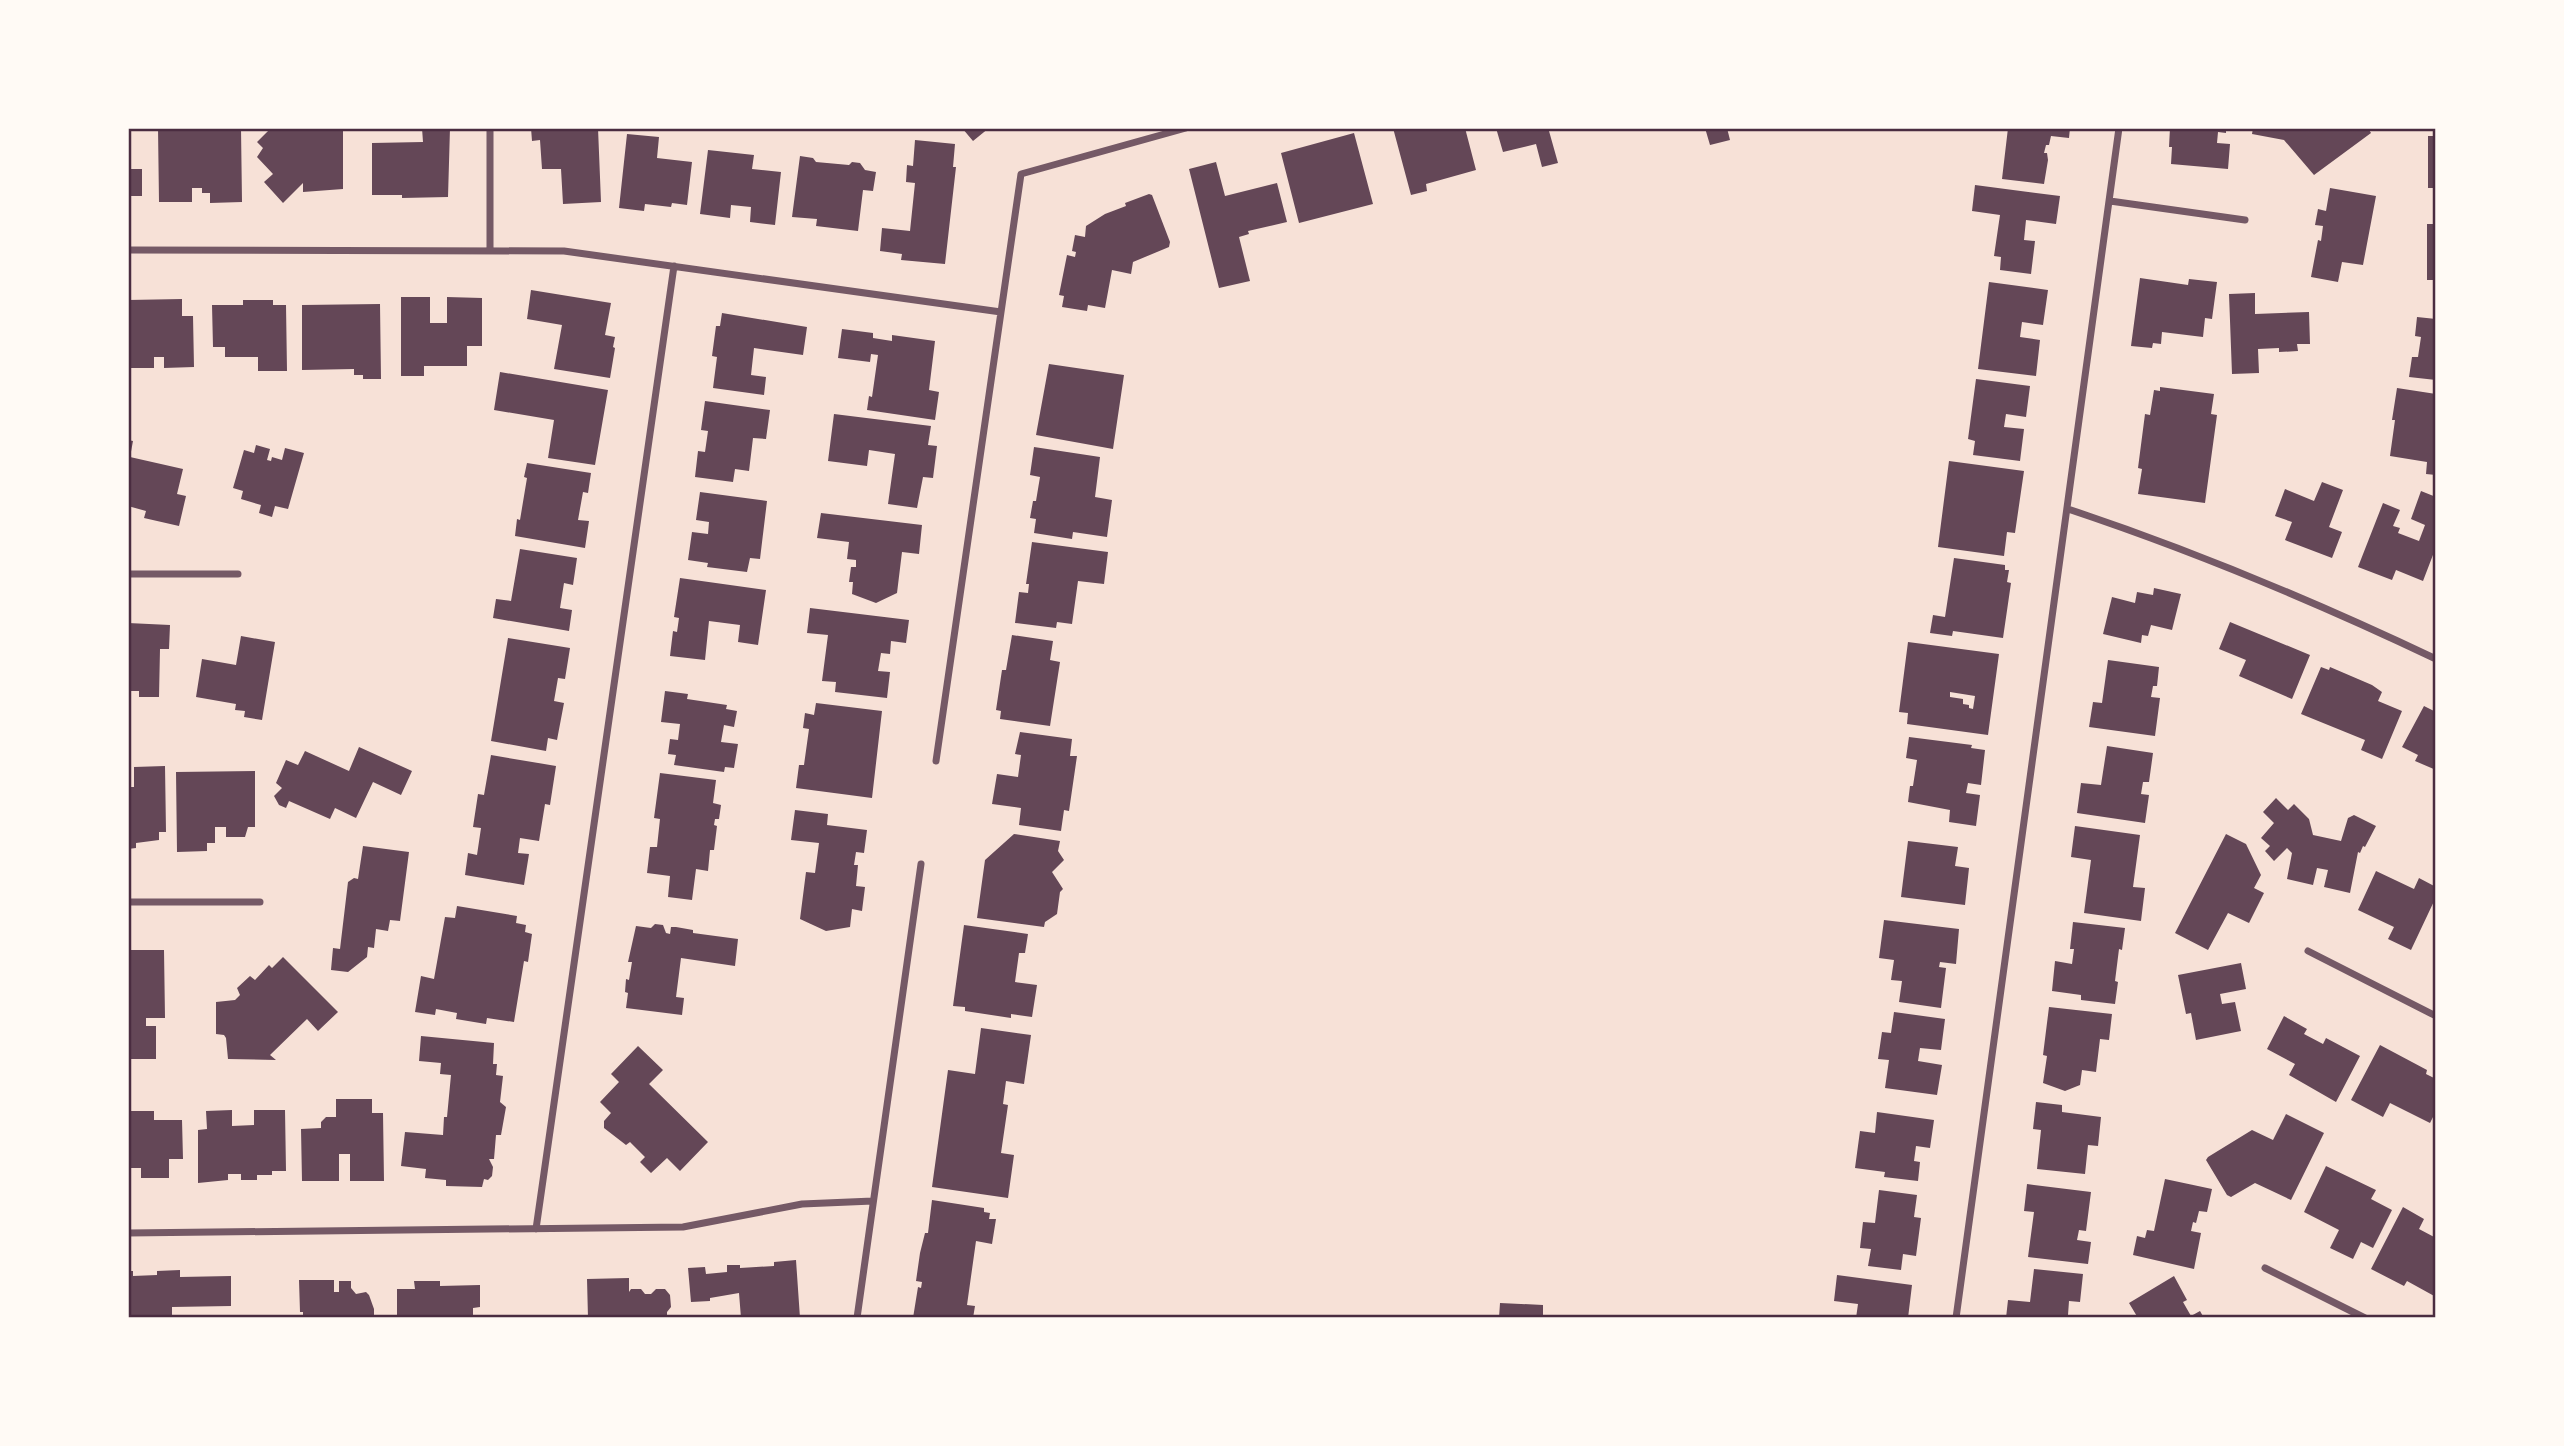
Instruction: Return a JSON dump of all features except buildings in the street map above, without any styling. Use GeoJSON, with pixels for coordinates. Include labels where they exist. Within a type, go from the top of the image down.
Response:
{"type":"FeatureCollection","features":[{"type":"Feature","properties":{"kind":"street"},"geometry":{"type":"LineString","coordinates":[[490,128],[490,250]]}},
{"type":"Feature","properties":{"kind":"street"},"geometry":{"type":"LineString","coordinates":[[936,761],[1021,174],[1167,130],[1186,128]]}},
{"type":"Feature","properties":{"kind":"street"},"geometry":{"type":"LineString","coordinates":[[1956,1318],[2119,128]]}},
{"type":"Feature","properties":{"kind":"street"},"geometry":{"type":"LineString","coordinates":[[2110,201],[2245,220]]}},
{"type":"Feature","properties":{"kind":"street"},"geometry":{"type":"LineString","coordinates":[[128,250],[564,251],[1001,312]]}},
{"type":"Feature","properties":{"kind":"street"},"geometry":{"type":"LineString","coordinates":[[536,1229],[674,266]]}},
{"type":"Feature","properties":{"kind":"street"},"geometry":{"type":"LineString","coordinates":[[2068,509],[2253,577],[2344,615],[2436,659]]}},
{"type":"Feature","properties":{"kind":"street"},"geometry":{"type":"LineString","coordinates":[[128,574],[238,574]]}},
{"type":"Feature","properties":{"kind":"street"},"geometry":{"type":"LineString","coordinates":[[857,1318],[921,864]]}},
{"type":"Feature","properties":{"kind":"street"},"geometry":{"type":"LineString","coordinates":[[128,902],[260,902]]}},
{"type":"Feature","properties":{"kind":"street"},"geometry":{"type":"LineString","coordinates":[[2308,951],[2436,1016]]}},
{"type":"Feature","properties":{"kind":"street"},"geometry":{"type":"LineString","coordinates":[[128,1233],[683,1227],[802,1204],[873,1200]]}},
{"type":"Feature","properties":{"kind":"street"},"geometry":{"type":"LineString","coordinates":[[2265,1268],[2365,1318]]}}]}
